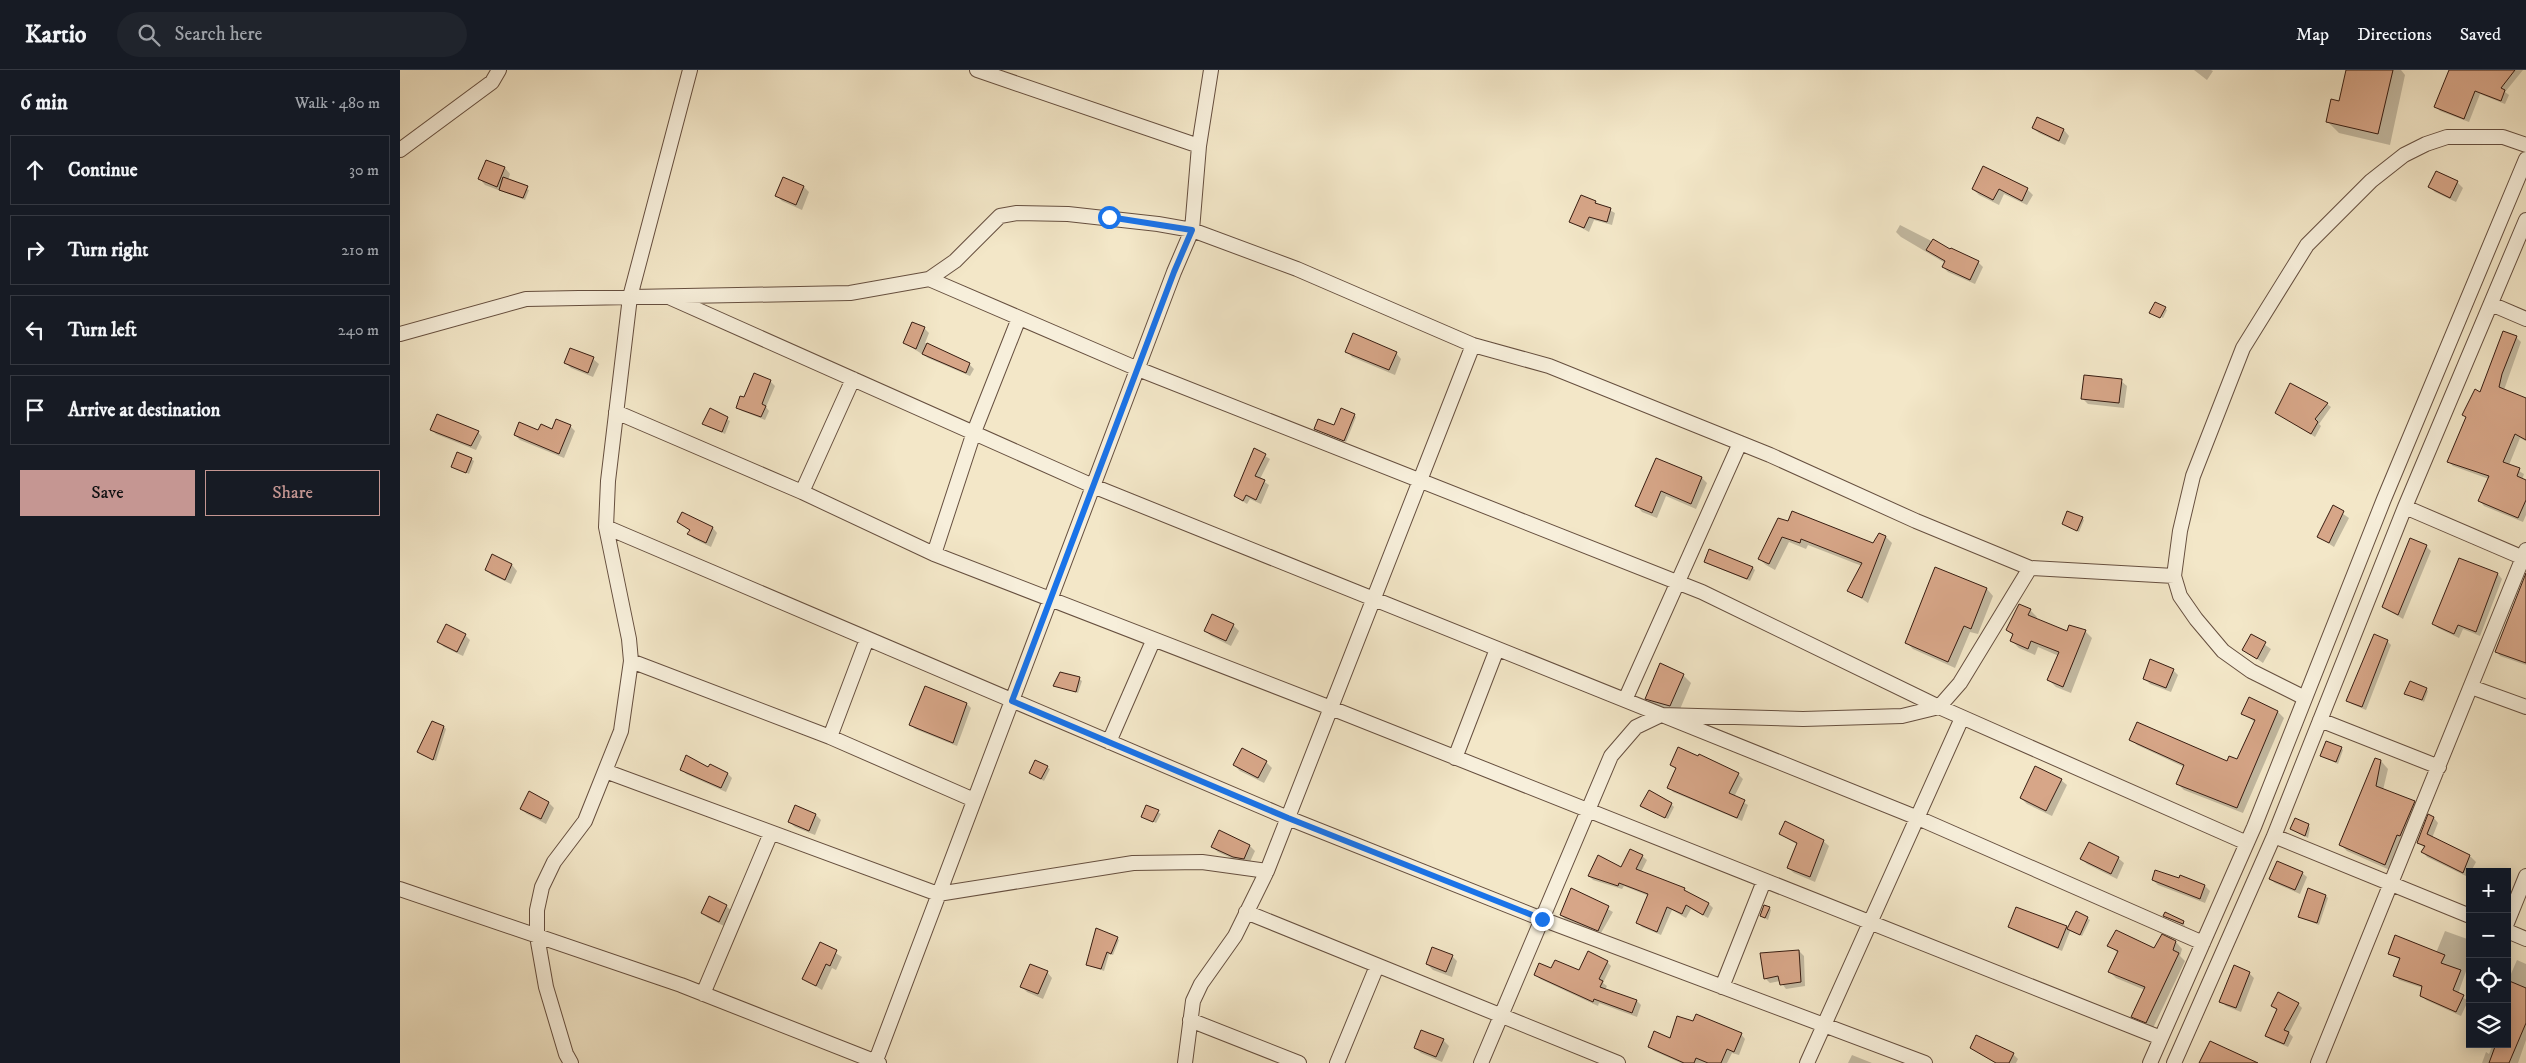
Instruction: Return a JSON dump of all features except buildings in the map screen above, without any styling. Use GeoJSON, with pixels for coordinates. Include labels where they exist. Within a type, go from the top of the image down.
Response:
{"type":"FeatureCollection","features":[{"type":"Feature","properties":{"kind":"street"},"geometry":{"type":"LineString","coordinates":[[400,150],[492,82],[499,70]]}},
{"type":"Feature","properties":{"kind":"street"},"geometry":{"type":"LineString","coordinates":[[571,1063],[566,1054],[546,988],[537,936],[537,910],[542,887],[554,862],[586,820],[622,731],[631,661],[629,639],[606,526],[607,491],[630,297],[690,70]]}},
{"type":"Feature","properties":{"kind":"street"},"geometry":{"type":"LineString","coordinates":[[977,70],[1199,146]]}},
{"type":"Feature","properties":{"kind":"street"},"geometry":{"type":"LineString","coordinates":[[400,889],[703,994],[876,1063],[938,894],[1192,230],[1199,146],[1211,70]]}},
{"type":"Feature","properties":{"kind":"street"},"geometry":{"type":"LineString","coordinates":[[2305,698],[2251,671],[2224,651],[2196,620],[2180,596],[2174,576],[2180,531],[2193,476],[2243,348],[2307,245],[2371,181],[2404,155],[2426,144],[2447,137],[2503,137],[2526,145]]}},
{"type":"Feature","properties":{"kind":"street"},"geometry":{"type":"LineString","coordinates":[[2150,1063],[2247,843],[2384,499],[2526,160]]}},
{"type":"Feature","properties":{"kind":"street"},"geometry":{"type":"LineString","coordinates":[[400,334],[526,299],[850,293],[928,279],[955,261],[1000,216],[1085,215],[1158,224],[1192,230],[1297,269],[1473,345],[1549,366],[1740,443],[1916,521],[2030,568],[2174,576]]}},
{"type":"Feature","properties":{"kind":"street"},"geometry":{"type":"LineString","coordinates":[[2174,1063],[2274,836],[2405,507],[2526,220]]}},
{"type":"Feature","properties":{"kind":"street"},"geometry":{"type":"LineString","coordinates":[[928,279],[1138,369],[1678,582],[1962,718],[2247,843]]}},
{"type":"Feature","properties":{"kind":"street"},"geometry":{"type":"LineString","coordinates":[[667,296],[1093,486],[1918,818],[2203,943]]}},
{"type":"Feature","properties":{"kind":"street"},"geometry":{"type":"LineString","coordinates":[[2491,304],[2526,319]]}},
{"type":"Feature","properties":{"kind":"street"},"geometry":{"type":"LineString","coordinates":[[934,554],[974,432],[1019,318]]}},
{"type":"Feature","properties":{"kind":"street"},"geometry":{"type":"LineString","coordinates":[[1185,1063],[1193,1001],[1201,984],[1235,936],[1267,871],[1473,345]]}},
{"type":"Feature","properties":{"kind":"street"},"geometry":{"type":"LineString","coordinates":[[802,492],[853,379]]}},
{"type":"Feature","properties":{"kind":"street"},"geometry":{"type":"LineString","coordinates":[[616,412],[802,492],[934,554],[1052,599],[1154,641],[1331,708],[2161,1038]]}},
{"type":"Feature","properties":{"kind":"street"},"geometry":{"type":"LineString","coordinates":[[1624,700],[1740,443]]}},
{"type":"Feature","properties":{"kind":"street"},"geometry":{"type":"LineString","coordinates":[[2318,1063],[2525,555],[2405,507]]}},
{"type":"Feature","properties":{"kind":"street"},"geometry":{"type":"LineString","coordinates":[[606,526],[1288,818],[1542,919],[1925,1063]]}},
{"type":"Feature","properties":{"kind":"street"},"geometry":{"type":"LineString","coordinates":[[1481,1063],[1611,756],[1636,727],[1661,715],[1803,719],[1902,716],[1939,707],[1960,683],[2030,568]]}},
{"type":"Feature","properties":{"kind":"street"},"geometry":{"type":"LineString","coordinates":[[830,737],[867,639]]}},
{"type":"Feature","properties":{"kind":"street"},"geometry":{"type":"LineString","coordinates":[[1109,742],[1154,641]]}},
{"type":"Feature","properties":{"kind":"street"},"geometry":{"type":"LineString","coordinates":[[1455,758],[1497,649]]}},
{"type":"Feature","properties":{"kind":"street"},"geometry":{"type":"LineString","coordinates":[[631,661],[830,737],[974,800]]}},
{"type":"Feature","properties":{"kind":"street"},"geometry":{"type":"LineString","coordinates":[[2471,687],[2526,707]]}},
{"type":"Feature","properties":{"kind":"street"},"geometry":{"type":"LineString","coordinates":[[1807,1063],[1962,718]]}},
{"type":"Feature","properties":{"kind":"street"},"geometry":{"type":"LineString","coordinates":[[2320,720],[2439,766]]}},
{"type":"Feature","properties":{"kind":"street"},"geometry":{"type":"LineString","coordinates":[[605,772],[938,894],[1133,863],[1202,862],[1267,871]]}},
{"type":"Feature","properties":{"kind":"street"},"geometry":{"type":"LineString","coordinates":[[703,994],[771,832]]}},
{"type":"Feature","properties":{"kind":"street"},"geometry":{"type":"LineString","coordinates":[[2274,836],[2466,914]]}},
{"type":"Feature","properties":{"kind":"street"},"geometry":{"type":"LineString","coordinates":[[2511,913],[2526,876]]}},
{"type":"Feature","properties":{"kind":"street"},"geometry":{"type":"LineString","coordinates":[[1722,987],[1764,881]]}},
{"type":"Feature","properties":{"kind":"street"},"geometry":{"type":"LineString","coordinates":[[1246,912],[1618,1063]]}},
{"type":"Feature","properties":{"kind":"street"},"geometry":{"type":"LineString","coordinates":[[2511,933],[2526,939]]}},
{"type":"Feature","properties":{"kind":"street"},"geometry":{"type":"LineString","coordinates":[[1336,1063],[1377,966]]}},
{"type":"Feature","properties":{"kind":"street"},"geometry":{"type":"LineString","coordinates":[[1190,1020],[1299,1063]]}},
{"type":"Feature","properties":{"kind":"route"},"geometry":{"type":"LineString","coordinates":[[1109,217],[1192,230],[1174,272],[1012,701],[1288,818],[1542,919]]}}]}
